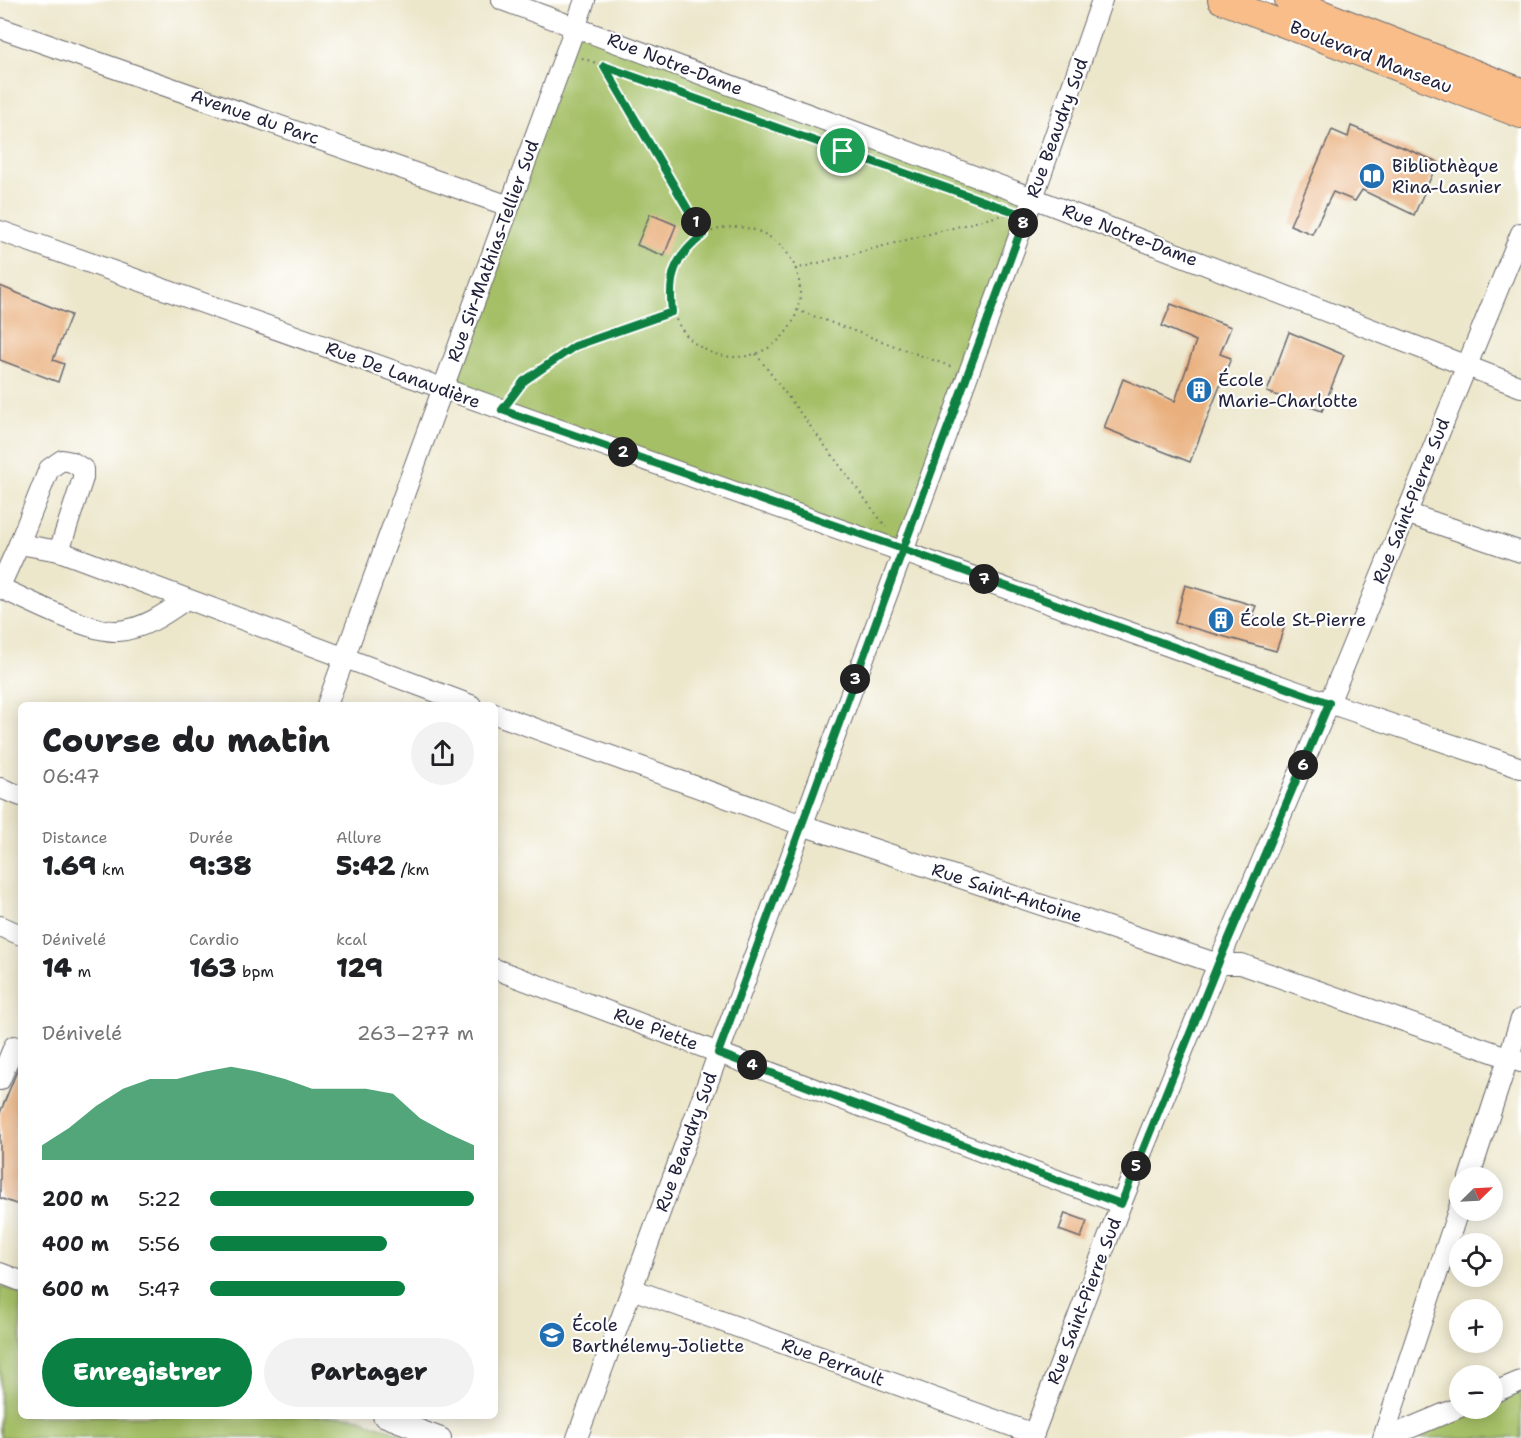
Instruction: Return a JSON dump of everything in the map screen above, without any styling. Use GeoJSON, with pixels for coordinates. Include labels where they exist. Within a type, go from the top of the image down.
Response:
{"type":"FeatureCollection","features":[{"type":"Feature","properties":{"kind":"main road","name":"Boulevard Manseau"},"geometry":{"type":"LineString","coordinates":[[1221,0],[1521,115]]}},
{"type":"Feature","properties":{"kind":"main road","name":"Boulevard Manseau"},"geometry":{"type":"LineString","coordinates":[[1288,0],[1521,91]]}},
{"type":"Feature","properties":{"kind":"street","name":"Rue Notre-Dame"},"geometry":{"type":"LineString","coordinates":[[501,0],[1033,198],[1521,387]]}},
{"type":"Feature","properties":{"kind":"street","name":"Rue Sir-Mathias-Tellier Sud"},"geometry":{"type":"LineString","coordinates":[[328,702],[585,0]]}},
{"type":"Feature","properties":{"kind":"street","name":"Rue Beaudry Sud"},"geometry":{"type":"LineString","coordinates":[[577,1438],[1033,198],[1102,0]]}},
{"type":"Feature","properties":{"kind":"street","name":"Avenue du Parc"},"geometry":{"type":"LineString","coordinates":[[0,28],[509,206]]}},
{"type":"Feature","properties":{"kind":"street","name":"Rue De Lanaudière"},"geometry":{"type":"LineString","coordinates":[[0,231],[441,389],[903,549],[1329,703],[1521,768]]}},
{"type":"Feature","properties":{"kind":"street","name":"Rue Saint-Pierre Sud"},"geometry":{"type":"LineString","coordinates":[[1033,1436],[1121,1204],[1218,964],[1329,703],[1521,233]]}},
{"type":"Feature","properties":{"kind":"street"},"geometry":{"type":"LineString","coordinates":[[59,551],[83,478],[83,469],[72,462],[62,460],[49,469],[0,587],[98,629],[118,631],[141,626],[160,617],[185,600]]}},
{"type":"Feature","properties":{"kind":"street"},"geometry":{"type":"LineString","coordinates":[[1406,513],[1521,552]]}},
{"type":"Feature","properties":{"kind":"street"},"geometry":{"type":"LineString","coordinates":[[19,544],[59,551],[463,702]]}},
{"type":"Feature","properties":{"kind":"street","name":"Rue Saint-Antoine"},"geometry":{"type":"LineString","coordinates":[[498,715],[802,825],[1218,964],[1241,964],[1515,1060]]}},
{"type":"Feature","properties":{"kind":"street"},"geometry":{"type":"LineString","coordinates":[[0,788],[18,795]]}},
{"type":"Feature","properties":{"kind":"street"},"geometry":{"type":"LineString","coordinates":[[0,926],[18,933]]}},
{"type":"Feature","properties":{"kind":"street","name":"Rue Piette"},"geometry":{"type":"LineString","coordinates":[[498,970],[1121,1204]]}},
{"type":"Feature","properties":{"kind":"street"},"geometry":{"type":"LineString","coordinates":[[1473,1167],[1515,1060],[1521,1019]]}},
{"type":"Feature","properties":{"kind":"street"},"geometry":{"type":"LineString","coordinates":[[0,1080],[12,1045]]}},
{"type":"Feature","properties":{"kind":"street"},"geometry":{"type":"LineString","coordinates":[[1384,1438],[1455,1221]]}},
{"type":"Feature","properties":{"kind":"street"},"geometry":{"type":"LineString","coordinates":[[0,1273],[18,1280]]}},
{"type":"Feature","properties":{"kind":"street","name":"Rue Perrault"},"geometry":{"type":"LineString","coordinates":[[632,1289],[1033,1436]]}},
{"type":"Feature","properties":{"kind":"street"},"geometry":{"type":"LineString","coordinates":[[1503,1388],[1521,1381]]}},
{"type":"Feature","properties":{"kind":"street"},"geometry":{"type":"LineString","coordinates":[[1384,1438],[1449,1411]]}},
{"type":"Feature","properties":{"kind":"street"},"geometry":{"type":"LineString","coordinates":[[391,1419],[441,1438]]}},
{"type":"Feature","properties":{"kind":"path"},"geometry":{"type":"LineString","coordinates":[[566,53],[1015,212],[795,269]]}},
{"type":"Feature","properties":{"kind":"path"},"geometry":{"type":"LineString","coordinates":[[604,66],[703,235]]}},
{"type":"Feature","properties":{"kind":"path"},"geometry":{"type":"LineString","coordinates":[[724,228],[746,228],[767,236],[784,250],[795,269],[800,290],[797,310],[788,329],[774,344],[756,354],[735,357],[715,354],[696,345],[682,330],[672,312],[670,290],[674,268],[686,249],[703,235],[724,228]]}},
{"type":"Feature","properties":{"kind":"path"},"geometry":{"type":"LineString","coordinates":[[797,310],[968,373]]}},
{"type":"Feature","properties":{"kind":"path"},"geometry":{"type":"LineString","coordinates":[[502,410],[524,381],[575,346],[672,312]]}},
{"type":"Feature","properties":{"kind":"path"},"geometry":{"type":"LineString","coordinates":[[756,354],[903,549]]}},
{"type":"Feature","properties":{"kind":"green space"},"geometry":{"type":"Polygon","coordinates":[[[576,26],[1033,198],[903,549],[441,389],[576,26]]]}},
{"type":"Feature","properties":{"kind":"green space"},"geometry":{"type":"Polygon","coordinates":[[[0,1286],[18,1292],[18,1419],[360,1419],[412,1438],[0,1438],[0,1286]]]}},
{"type":"Feature","properties":{"kind":"green space"},"geometry":{"type":"Polygon","coordinates":[[[1521,1381],[1521,1438],[1386,1438],[1449,1412],[1449,1419],[1503,1419],[1503,1389],[1521,1381]]]}},
{"type":"Feature","properties":{"kind":"building","name":"Bibliothèque Rina-Lasnier"},"geometry":{"type":"Polygon","coordinates":[[[1351,126],[1438,162],[1414,215],[1362,190],[1355,201],[1333,192],[1312,234],[1290,225],[1332,130],[1348,137],[1351,126]]]}},
{"type":"Feature","properties":{"kind":"building"},"geometry":{"type":"Polygon","coordinates":[[[650,214],[676,225],[664,256],[637,245],[650,214]]]}},
{"type":"Feature","properties":{"kind":"building"},"geometry":{"type":"Polygon","coordinates":[[[0,286],[71,315],[53,360],[64,364],[58,382],[0,360],[0,286]]]}},
{"type":"Feature","properties":{"kind":"building","name":"École Marie-Charlotte"},"geometry":{"type":"Polygon","coordinates":[[[1171,304],[1231,327],[1220,354],[1231,358],[1190,462],[1104,428],[1123,379],[1175,401],[1196,341],[1162,326],[1171,304]]]}},
{"type":"Feature","properties":{"kind":"building"},"geometry":{"type":"Polygon","coordinates":[[[1289,332],[1344,355],[1322,411],[1267,392],[1289,332]]]}},
{"type":"Feature","properties":{"kind":"building","name":"École St-Pierre"},"geometry":{"type":"Polygon","coordinates":[[[1185,585],[1256,606],[1252,616],[1285,625],[1276,651],[1175,623],[1185,585]]]}},
{"type":"Feature","properties":{"kind":"building"},"geometry":{"type":"Polygon","coordinates":[[[18,1068],[18,1205],[0,1198],[0,1113],[18,1068]]]}},
{"type":"Feature","properties":{"kind":"building"},"geometry":{"type":"Polygon","coordinates":[[[1065,1213],[1087,1221],[1081,1238],[1059,1230],[1065,1213]]]}},
{"type":"Feature","properties":{"kind":"place","name":"Bibliothèque Rina-Lasnier"},"geometry":{"type":"Point","coordinates":[1372,176]}},
{"type":"Feature","properties":{"kind":"place","name":"École Marie-Charlotte"},"geometry":{"type":"Point","coordinates":[1199,390]}},
{"type":"Feature","properties":{"kind":"place","name":"École St-Pierre"},"geometry":{"type":"Point","coordinates":[1221,620]}},
{"type":"Feature","properties":{"kind":"place","name":"École Barthélemy-Joliette"},"geometry":{"type":"Point","coordinates":[552,1335]}},
{"type":"Feature","properties":{"kind":"route"},"geometry":{"type":"LineString","coordinates":[[843,151],[604,66],[703,235],[686,249],[674,268],[670,290],[672,312],[575,346],[549,361],[524,381],[502,410],[903,549],[718,1053],[1121,1204],[1218,964],[1329,703],[903,549],[1026,216],[843,151]]}}]}
